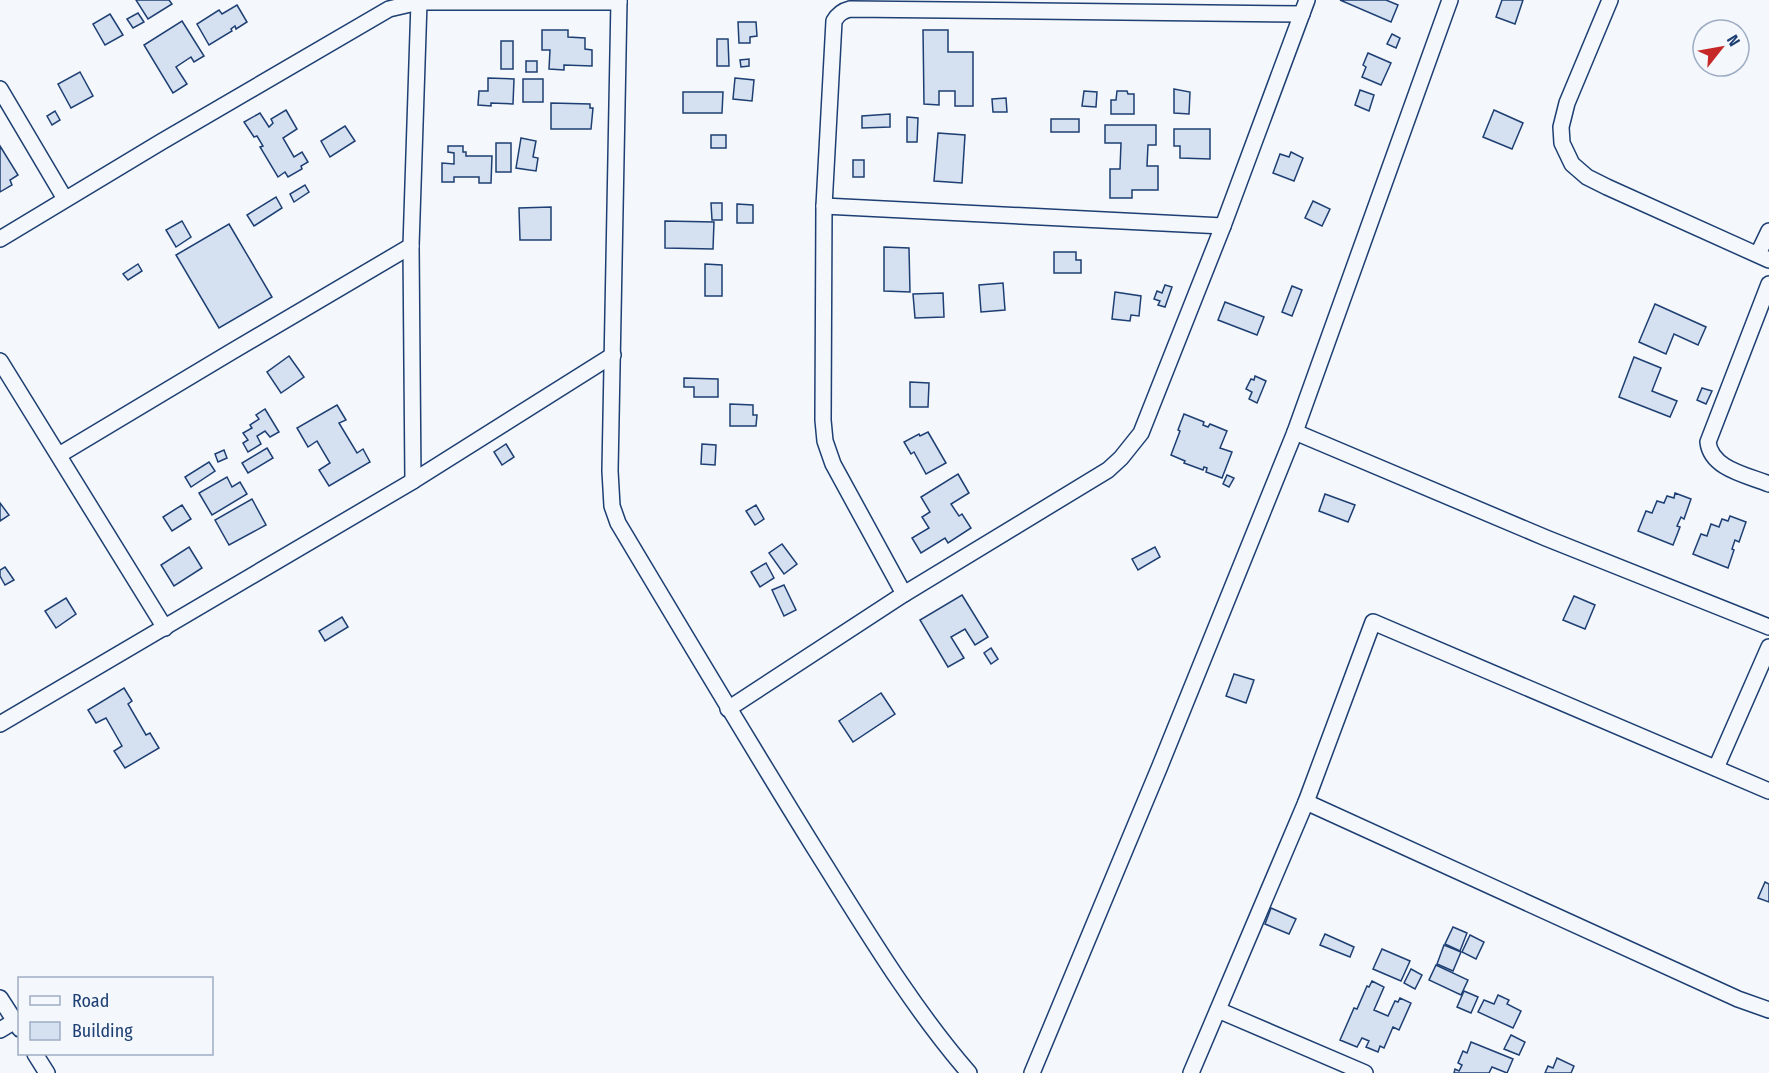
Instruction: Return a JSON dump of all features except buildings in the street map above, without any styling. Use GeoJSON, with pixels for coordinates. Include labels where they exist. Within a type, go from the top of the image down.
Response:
{"type":"FeatureCollection","features":[{"type":"Feature","properties":{"kind":"street"},"geometry":{"type":"LineString","coordinates":[[1032,1073],[1160,766],[1294,432],[1450,0]]}},
{"type":"Feature","properties":{"kind":"street"},"geometry":{"type":"LineString","coordinates":[[1610,0],[1567,103],[1561,127],[1562,143],[1572,164],[1587,177],[1607,187],[1763,257],[1769,231]]}},
{"type":"Feature","properties":{"kind":"street"},"geometry":{"type":"LineString","coordinates":[[0,239],[64,199],[389,9],[419,2],[619,1],[610,471],[612,506],[618,523],[728,709],[838,886],[914,1002],[969,1073]]}},
{"type":"Feature","properties":{"kind":"street"},"geometry":{"type":"LineString","coordinates":[[412,482],[411,246],[419,2]]}},
{"type":"Feature","properties":{"kind":"street"},"geometry":{"type":"LineString","coordinates":[[728,709],[904,594],[1108,470],[1121,458],[1140,433],[1223,226],[1305,7],[845,10],[834,21],[824,206],[823,420],[825,441],[833,464],[904,594]]}},
{"type":"Feature","properties":{"kind":"street"},"geometry":{"type":"LineString","coordinates":[[0,89],[64,199]]}},
{"type":"Feature","properties":{"kind":"street"},"geometry":{"type":"LineString","coordinates":[[824,206],[1223,226]]}},
{"type":"Feature","properties":{"kind":"street"},"geometry":{"type":"LineString","coordinates":[[59,455],[411,246]]}},
{"type":"Feature","properties":{"kind":"street"},"geometry":{"type":"LineString","coordinates":[[1769,284],[1708,442],[1712,457],[1721,465],[1769,484]]}},
{"type":"Feature","properties":{"kind":"street"},"geometry":{"type":"LineString","coordinates":[[0,724],[412,482],[613,355]]}},
{"type":"Feature","properties":{"kind":"street"},"geometry":{"type":"LineString","coordinates":[[0,361],[165,628]]}},
{"type":"Feature","properties":{"kind":"street"},"geometry":{"type":"LineString","coordinates":[[1294,432],[1546,538],[1769,627]]}},
{"type":"Feature","properties":{"kind":"street"},"geometry":{"type":"LineString","coordinates":[[1191,1073],[1306,802],[1372,622],[1769,791]]}},
{"type":"Feature","properties":{"kind":"street"},"geometry":{"type":"LineString","coordinates":[[1716,768],[1769,647]]}},
{"type":"Feature","properties":{"kind":"street"},"geometry":{"type":"LineString","coordinates":[[1306,802],[1738,999],[1769,1010]]}},
{"type":"Feature","properties":{"kind":"street"},"geometry":{"type":"LineString","coordinates":[[0,998],[17,1025],[0,1030]]}},
{"type":"Feature","properties":{"kind":"street"},"geometry":{"type":"LineString","coordinates":[[1218,1010],[1365,1073]]}},
{"type":"Feature","properties":{"kind":"street"},"geometry":{"type":"LineString","coordinates":[[36,1055],[47,1073]]}}]}
